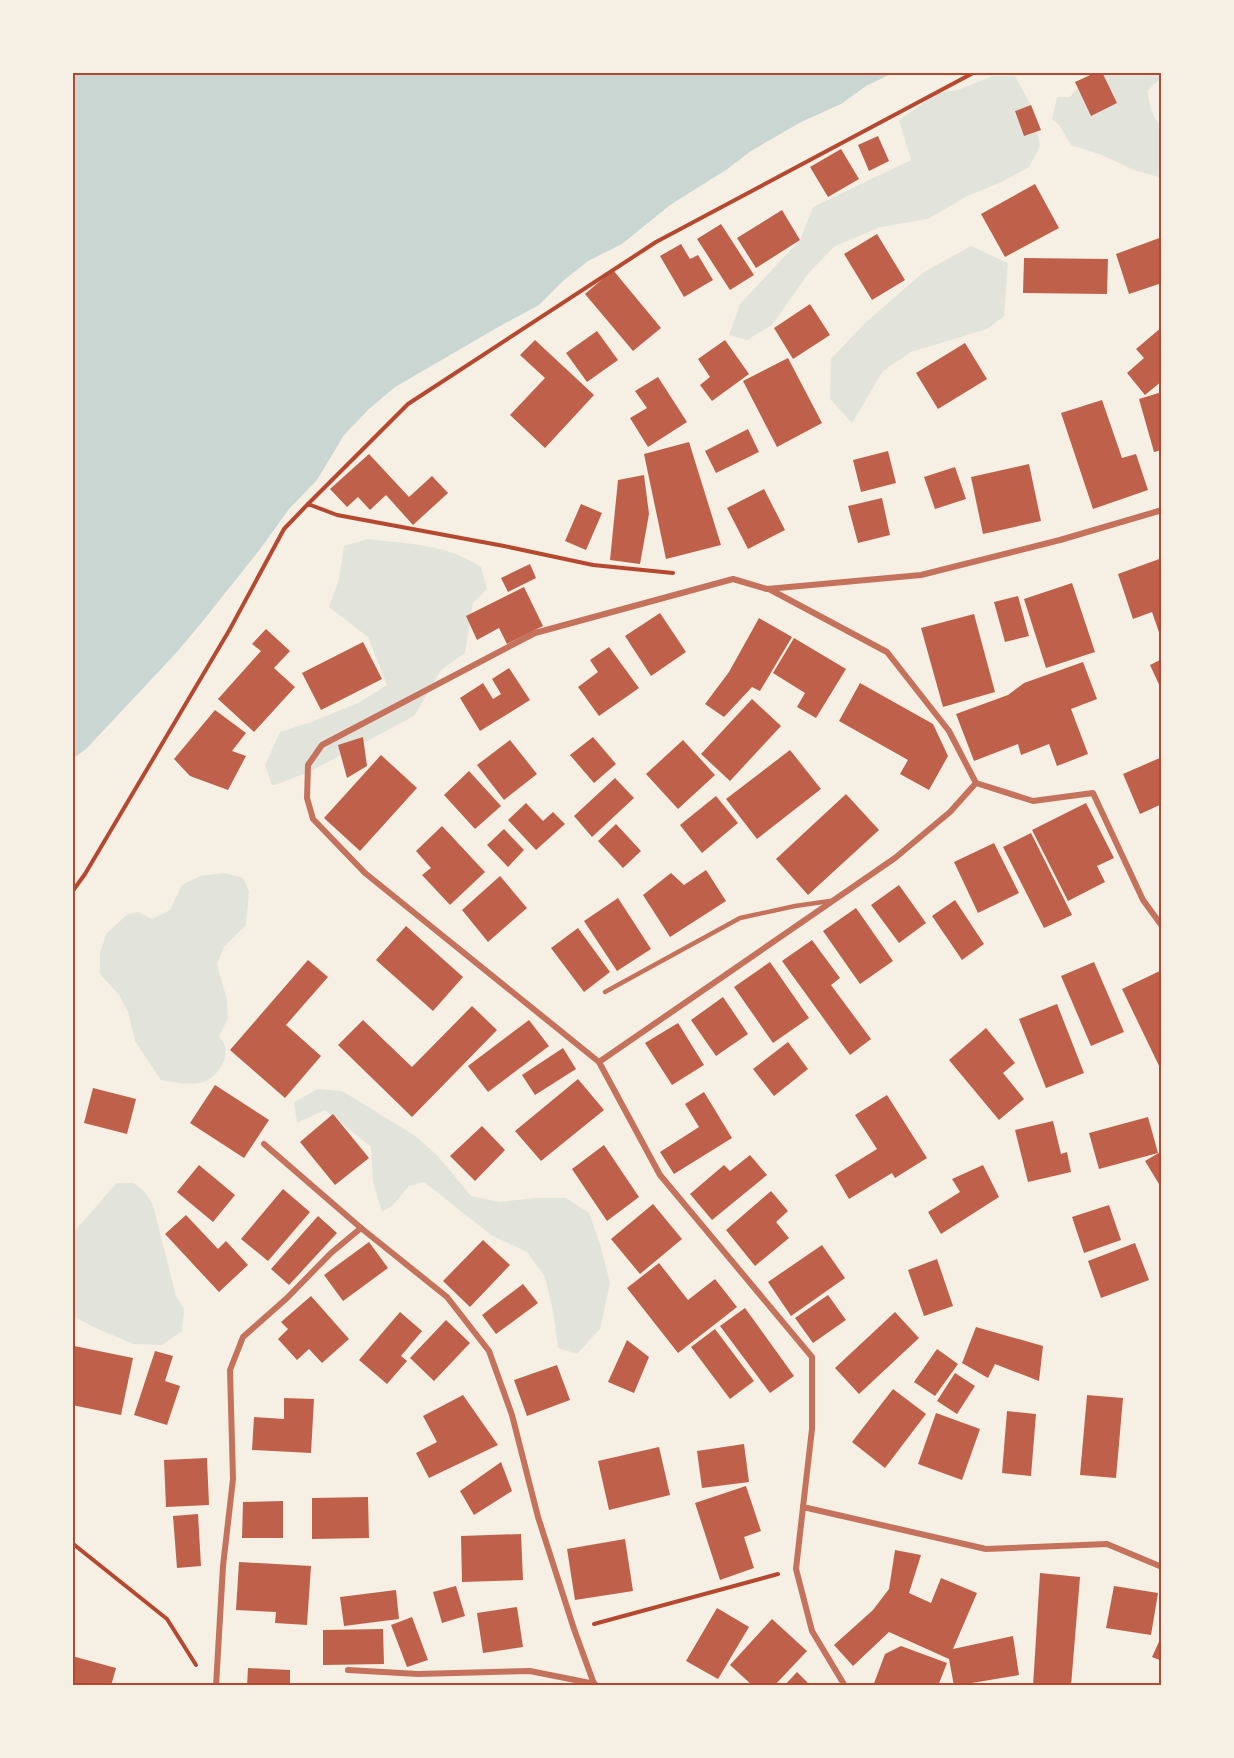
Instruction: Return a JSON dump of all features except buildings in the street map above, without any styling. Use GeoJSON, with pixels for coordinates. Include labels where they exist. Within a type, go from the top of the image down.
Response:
{"type":"FeatureCollection","features":[{"type":"Feature","properties":{"kind":"street"},"geometry":{"type":"LineString","coordinates":[[767,589],[921,574],[1060,540],[1162,510]]}},
{"type":"Feature","properties":{"kind":"street"},"geometry":{"type":"LineString","coordinates":[[845,1686],[813,1631],[796,1569],[812,1429],[812,1357],[660,1175],[599,1062],[365,873],[313,819],[307,798],[308,765],[322,746],[535,633],[734,579],[767,589],[887,652],[949,731],[976,783],[1033,801],[1093,793],[1143,900],[1162,926]]}},
{"type":"Feature","properties":{"kind":"street"},"geometry":{"type":"LineString","coordinates":[[599,1062],[895,858],[950,812],[976,783]]}},
{"type":"Feature","properties":{"kind":"street"},"geometry":{"type":"LineString","coordinates":[[264,1144],[361,1228],[447,1297],[489,1350],[512,1415],[538,1517],[574,1629],[595,1685]]}},
{"type":"Feature","properties":{"kind":"street"},"geometry":{"type":"LineString","coordinates":[[216,1686],[223,1566],[233,1479],[230,1370],[243,1337],[287,1298],[331,1253],[361,1228]]}},
{"type":"Feature","properties":{"kind":"street"},"geometry":{"type":"LineString","coordinates":[[804,1507],[986,1549],[1107,1544],[1162,1567]]}},
{"type":"Feature","properties":{"kind":"street"},"geometry":{"type":"LineString","coordinates":[[348,1670],[418,1674],[530,1671],[595,1685]]}},
{"type":"Feature","properties":{"kind":"lane"},"geometry":{"type":"LineString","coordinates":[[605,992],[740,918],[795,906],[833,901]]}},
{"type":"Feature","properties":{"kind":"path"},"geometry":{"type":"LineString","coordinates":[[72,892],[85,874],[230,629],[284,529],[408,404],[656,242],[975,72]]}},
{"type":"Feature","properties":{"kind":"path"},"geometry":{"type":"LineString","coordinates":[[309,504],[337,515],[593,565],[675,573]]}},
{"type":"Feature","properties":{"kind":"path"},"geometry":{"type":"LineString","coordinates":[[72,1543],[166,1619],[197,1667]]}},
{"type":"Feature","properties":{"kind":"path"},"geometry":{"type":"LineString","coordinates":[[574,1629],[796,1569]]}},
{"type":"Feature","properties":{"kind":"shaded area"},"geometry":{"type":"Polygon","coordinates":[[[72,72],[895,72],[866,86],[841,104],[801,122],[751,151],[726,170],[670,205],[622,244],[588,261],[563,281],[539,305],[395,387],[344,435],[317,480],[289,509],[261,548],[177,652],[86,749],[72,759],[72,72]]]}},
{"type":"Feature","properties":{"kind":"shaded area"},"geometry":{"type":"Polygon","coordinates":[[[1095,72],[1162,72],[1162,77],[1148,90],[1152,110],[1162,128],[1162,178],[1134,170],[1102,155],[1071,145],[1059,125],[1052,119],[1057,97],[1070,97],[1084,80],[1095,72]]]}},
{"type":"Feature","properties":{"kind":"shaded area"},"geometry":{"type":"Polygon","coordinates":[[[993,76],[1015,76],[1033,109],[1040,146],[1029,167],[1002,182],[967,196],[928,219],[881,227],[835,246],[808,274],[772,325],[747,340],[729,335],[740,304],[800,240],[813,207],[911,160],[899,120],[938,93],[958,90],[993,76]]]}},
{"type":"Feature","properties":{"kind":"shaded area"},"geometry":{"type":"Polygon","coordinates":[[[971,246],[1008,263],[1004,316],[987,329],[911,352],[883,371],[852,423],[830,399],[831,359],[865,323],[924,272],[971,246]]]}},
{"type":"Feature","properties":{"kind":"shaded area"},"geometry":{"type":"Polygon","coordinates":[[[368,539],[441,549],[468,559],[481,567],[487,589],[473,603],[465,653],[441,670],[414,716],[311,771],[272,785],[265,765],[280,732],[360,702],[387,685],[368,637],[329,607],[339,579],[344,546],[368,539]]]}},
{"type":"Feature","properties":{"kind":"shaded area"},"geometry":{"type":"Polygon","coordinates":[[[224,873],[243,878],[249,891],[246,925],[224,947],[217,964],[227,1000],[228,1018],[219,1036],[224,1043],[224,1061],[213,1076],[203,1082],[188,1084],[161,1080],[135,1041],[128,1012],[119,995],[100,974],[100,952],[107,933],[128,914],[138,912],[152,919],[170,910],[182,885],[200,876],[224,873]]]}},
{"type":"Feature","properties":{"kind":"shaded area"},"geometry":{"type":"Polygon","coordinates":[[[318,1089],[342,1091],[414,1135],[437,1155],[471,1196],[499,1202],[534,1198],[566,1198],[589,1213],[610,1283],[600,1329],[577,1354],[558,1348],[545,1277],[527,1252],[491,1235],[424,1182],[409,1186],[393,1205],[382,1212],[373,1182],[371,1147],[325,1110],[297,1123],[294,1102],[318,1089]]]}},
{"type":"Feature","properties":{"kind":"shaded area"},"geometry":{"type":"Polygon","coordinates":[[[117,1183],[134,1183],[145,1192],[153,1205],[176,1296],[184,1309],[182,1331],[162,1345],[134,1344],[72,1316],[72,1233],[117,1183]]]}}]}
